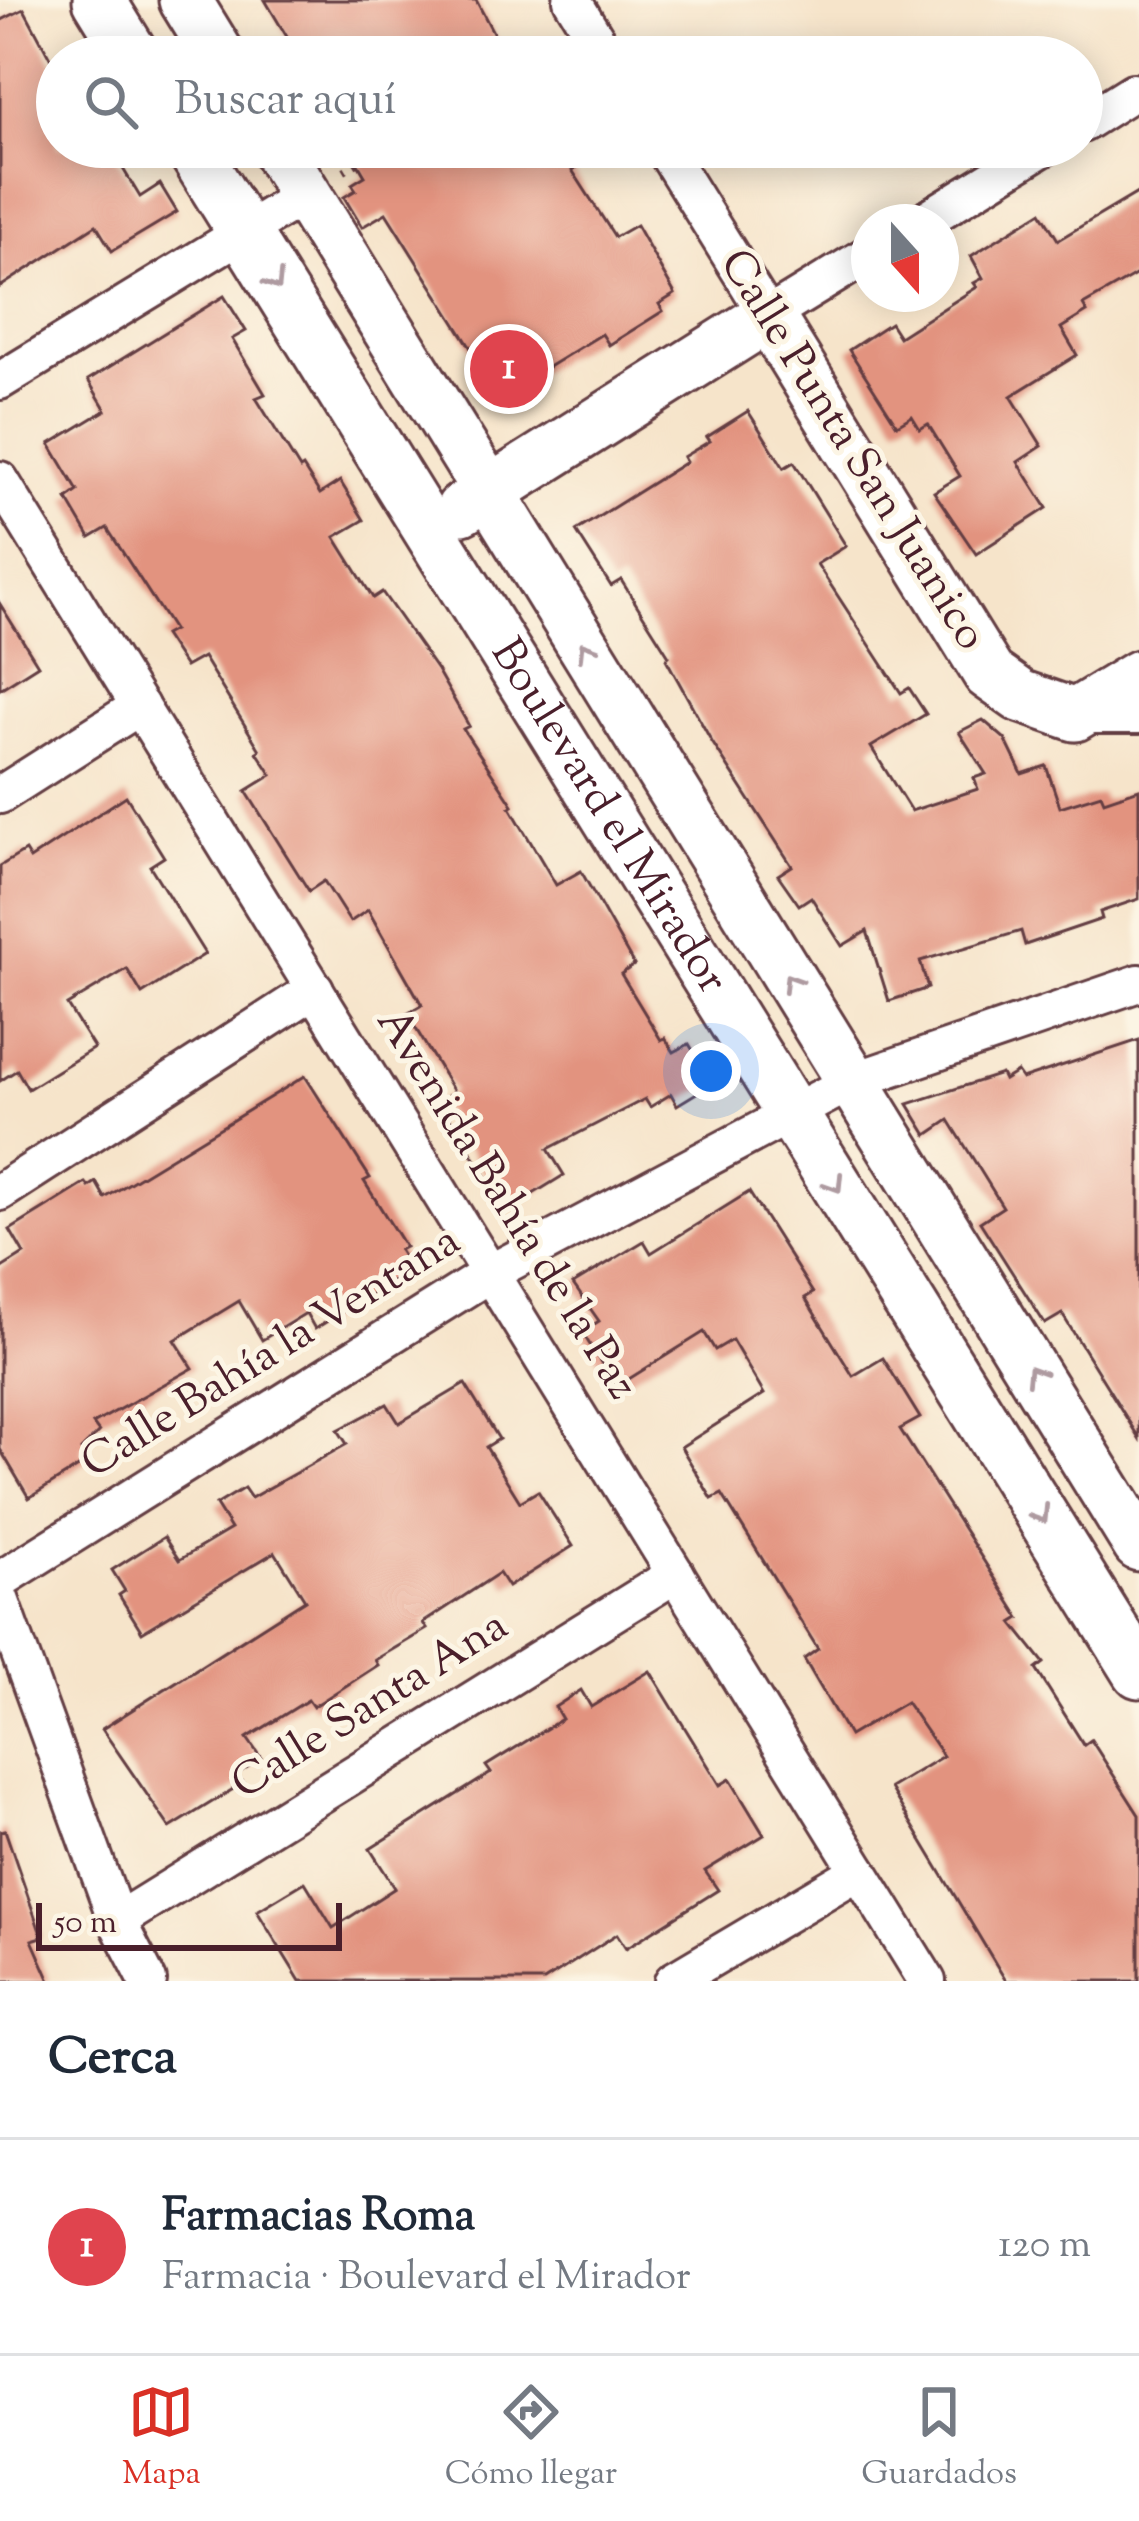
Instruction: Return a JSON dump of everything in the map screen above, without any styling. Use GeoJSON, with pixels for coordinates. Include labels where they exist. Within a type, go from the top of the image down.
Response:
{"type":"FeatureCollection","features":[{"type":"Feature","properties":{"kind":"main road"},"geometry":{"type":"LineString","coordinates":[[99,0],[121,36]]}},
{"type":"Feature","properties":{"kind":"main road"},"geometry":{"type":"LineString","coordinates":[[185,0],[207,36]]}},
{"type":"Feature","properties":{"kind":"main road","name":"Boulevard el Mirador"},"geometry":{"type":"LineString","coordinates":[[203,168],[1139,1672]]}},
{"type":"Feature","properties":{"kind":"main road","name":"Boulevard el Mirador"},"geometry":{"type":"LineString","coordinates":[[289,168],[1139,1545]]}},
{"type":"Feature","properties":{"kind":"main road"},"geometry":{"type":"LineString","coordinates":[[430,528],[768,316]]}},
{"type":"Feature","properties":{"kind":"main road","name":"Calle Punta San Juanico"},"geometry":{"type":"LineString","coordinates":[[768,316],[989,674],[1020,696],[1075,716]]}},
{"type":"Feature","properties":{"kind":"main road"},"geometry":{"type":"LineString","coordinates":[[1075,716],[1139,676]]}},
{"type":"Feature","properties":{"kind":"street"},"geometry":{"type":"LineString","coordinates":[[572,0],[594,36]]}},
{"type":"Feature","properties":{"kind":"street"},"geometry":{"type":"LineString","coordinates":[[1103,111],[1133,92]]}},
{"type":"Feature","properties":{"kind":"street","name":"Calle Punta San Juanico"},"geometry":{"type":"LineString","coordinates":[[676,168],[768,316]]}},
{"type":"Feature","properties":{"kind":"street"},"geometry":{"type":"LineString","coordinates":[[951,204],[1010,168]]}},
{"type":"Feature","properties":{"kind":"street"},"geometry":{"type":"LineString","coordinates":[[0,381],[305,194]]}},
{"type":"Feature","properties":{"kind":"street"},"geometry":{"type":"LineString","coordinates":[[768,316],[851,265]]}},
{"type":"Feature","properties":{"kind":"street","name":"Avenida Bahía de la Paz"},"geometry":{"type":"LineString","coordinates":[[0,480],[927,1981]]}},
{"type":"Feature","properties":{"kind":"street"},"geometry":{"type":"LineString","coordinates":[[0,794],[140,706]]}},
{"type":"Feature","properties":{"kind":"street"},"geometry":{"type":"LineString","coordinates":[[1075,716],[1139,715]]}},
{"type":"Feature","properties":{"kind":"street","name":"Calle Bahía la Ventana"},"geometry":{"type":"LineString","coordinates":[[0,1580],[492,1272],[853,1082],[1139,983]]}},
{"type":"Feature","properties":{"kind":"street"},"geometry":{"type":"LineString","coordinates":[[0,1192],[314,989]]}},
{"type":"Feature","properties":{"kind":"street","name":"Calle Santa Ana"},"geometry":{"type":"LineString","coordinates":[[117,1921],[676,1574]]}},
{"type":"Feature","properties":{"kind":"street"},"geometry":{"type":"LineString","coordinates":[[0,1599],[117,1921],[148,1981]]}},
{"type":"Feature","properties":{"kind":"street"},"geometry":{"type":"LineString","coordinates":[[673,1981],[859,1871]]}},
{"type":"Feature","properties":{"kind":"building"},"geometry":{"type":"Polygon","coordinates":[[[265,0],[476,0],[495,36],[286,36],[265,0]]]}},
{"type":"Feature","properties":{"kind":"building"},"geometry":{"type":"Polygon","coordinates":[[[24,9],[38,36],[36,168],[123,168],[140,197],[160,184],[177,212],[112,251],[96,225],[0,287],[0,21],[24,9]]]}},
{"type":"Feature","properties":{"kind":"building"},"geometry":{"type":"Polygon","coordinates":[[[360,168],[575,168],[572,170],[615,237],[636,225],[675,294],[659,304],[663,311],[609,345],[602,334],[501,396],[386,213],[362,227],[344,197],[365,176],[360,168]]]}},
{"type":"Feature","properties":{"kind":"building"},"geometry":{"type":"Polygon","coordinates":[[[1139,192],[1139,273],[1083,305],[1087,312],[1061,328],[1077,355],[1011,396],[1042,446],[1018,462],[1047,508],[976,554],[934,492],[960,476],[928,424],[920,429],[912,416],[897,425],[849,350],[890,323],[899,337],[938,312],[959,312],[959,299],[983,278],[971,256],[1041,212],[1058,240],[1139,192]]]}},
{"type":"Feature","properties":{"kind":"building"},"geometry":{"type":"Polygon","coordinates":[[[224,296],[246,331],[232,339],[265,394],[256,398],[300,469],[320,494],[340,481],[364,520],[335,537],[373,598],[382,592],[437,670],[469,726],[463,729],[513,805],[556,885],[581,871],[634,965],[621,974],[661,1040],[665,1038],[674,1052],[689,1044],[713,1083],[677,1105],[671,1094],[650,1107],[645,1099],[548,1149],[564,1175],[507,1210],[439,1101],[454,1092],[407,1014],[422,1005],[368,910],[350,922],[324,881],[309,891],[246,791],[272,775],[203,657],[185,667],[164,635],[173,630],[107,528],[90,538],[67,499],[78,491],[50,444],[106,410],[88,380],[224,296]]]}},
{"type":"Feature","properties":{"kind":"building"},"geometry":{"type":"Polygon","coordinates":[[[748,411],[784,468],[794,462],[846,546],[817,564],[901,693],[909,688],[926,714],[871,747],[911,811],[978,789],[974,778],[986,774],[959,732],[983,720],[1005,739],[1022,774],[1046,766],[1060,807],[1101,794],[1104,801],[1139,789],[1139,899],[1100,912],[1102,919],[1025,945],[1021,931],[920,961],[928,988],[889,1001],[867,931],[842,946],[811,897],[799,905],[778,875],[792,866],[712,742],[666,659],[669,656],[621,580],[611,586],[576,531],[686,462],[683,457],[710,441],[707,437],[748,411]]]}},
{"type":"Feature","properties":{"kind":"building"},"geometry":{"type":"Polygon","coordinates":[[[0,604],[38,665],[0,689],[0,604]]]}},
{"type":"Feature","properties":{"kind":"building"},"geometry":{"type":"Polygon","coordinates":[[[126,796],[164,857],[150,866],[205,954],[142,994],[127,969],[67,1005],[94,1048],[28,1089],[17,1070],[0,1081],[0,866],[25,851],[30,859],[126,796]]]}},
{"type":"Feature","properties":{"kind":"building"},"geometry":{"type":"Polygon","coordinates":[[[1139,1040],[1139,1438],[1062,1314],[1045,1324],[980,1222],[1003,1207],[949,1120],[927,1135],[908,1104],[1001,1074],[1004,1080],[1017,1072],[1022,1079],[1139,1040]]]}},
{"type":"Feature","properties":{"kind":"building"},"geometry":{"type":"Polygon","coordinates":[[[305,1076],[370,1178],[364,1181],[405,1247],[399,1250],[411,1269],[315,1329],[306,1313],[262,1340],[239,1301],[175,1340],[193,1368],[93,1424],[99,1432],[81,1450],[88,1461],[29,1498],[0,1449],[0,1269],[24,1254],[10,1230],[86,1183],[89,1187],[96,1182],[105,1198],[305,1076]]]}},
{"type":"Feature","properties":{"kind":"building"},"geometry":{"type":"Polygon","coordinates":[[[749,1192],[813,1293],[805,1298],[853,1376],[883,1358],[920,1418],[900,1429],[1020,1618],[1012,1623],[1044,1663],[1036,1669],[1084,1745],[1091,1740],[1139,1815],[1139,1981],[1006,1981],[890,1788],[943,1756],[906,1702],[849,1736],[804,1659],[818,1649],[722,1494],[712,1499],[681,1447],[764,1394],[732,1340],[715,1350],[704,1332],[616,1387],[582,1332],[599,1321],[573,1284],[644,1241],[651,1253],[749,1192]]]}},
{"type":"Feature","properties":{"kind":"building"},"geometry":{"type":"Polygon","coordinates":[[[465,1384],[499,1439],[486,1447],[520,1502],[538,1491],[573,1546],[508,1587],[499,1573],[423,1623],[427,1629],[375,1660],[378,1665],[313,1707],[308,1700],[247,1738],[261,1758],[237,1774],[243,1783],[170,1828],[102,1729],[305,1600],[275,1552],[142,1632],[119,1595],[125,1591],[112,1570],[164,1537],[179,1560],[231,1529],[216,1505],[244,1488],[251,1498],[347,1444],[338,1430],[387,1404],[399,1423],[465,1384]]]}},
{"type":"Feature","properties":{"kind":"building"},"geometry":{"type":"Polygon","coordinates":[[[650,1671],[720,1785],[730,1779],[764,1835],[705,1871],[718,1890],[626,1948],[617,1934],[544,1981],[300,1981],[257,1911],[305,1882],[333,1928],[395,1888],[370,1849],[491,1773],[486,1766],[562,1719],[555,1707],[581,1690],[591,1707],[650,1671]]]}},
{"type":"Feature","properties":{"kind":"building"},"geometry":{"type":"Polygon","coordinates":[[[5,1830],[42,1937],[32,1940],[50,1981],[0,1981],[0,1831],[5,1830]]]}},
{"type":"Feature","properties":{"kind":"place","name":"Farmacias Roma"},"geometry":{"type":"Point","coordinates":[509,369]}}]}
